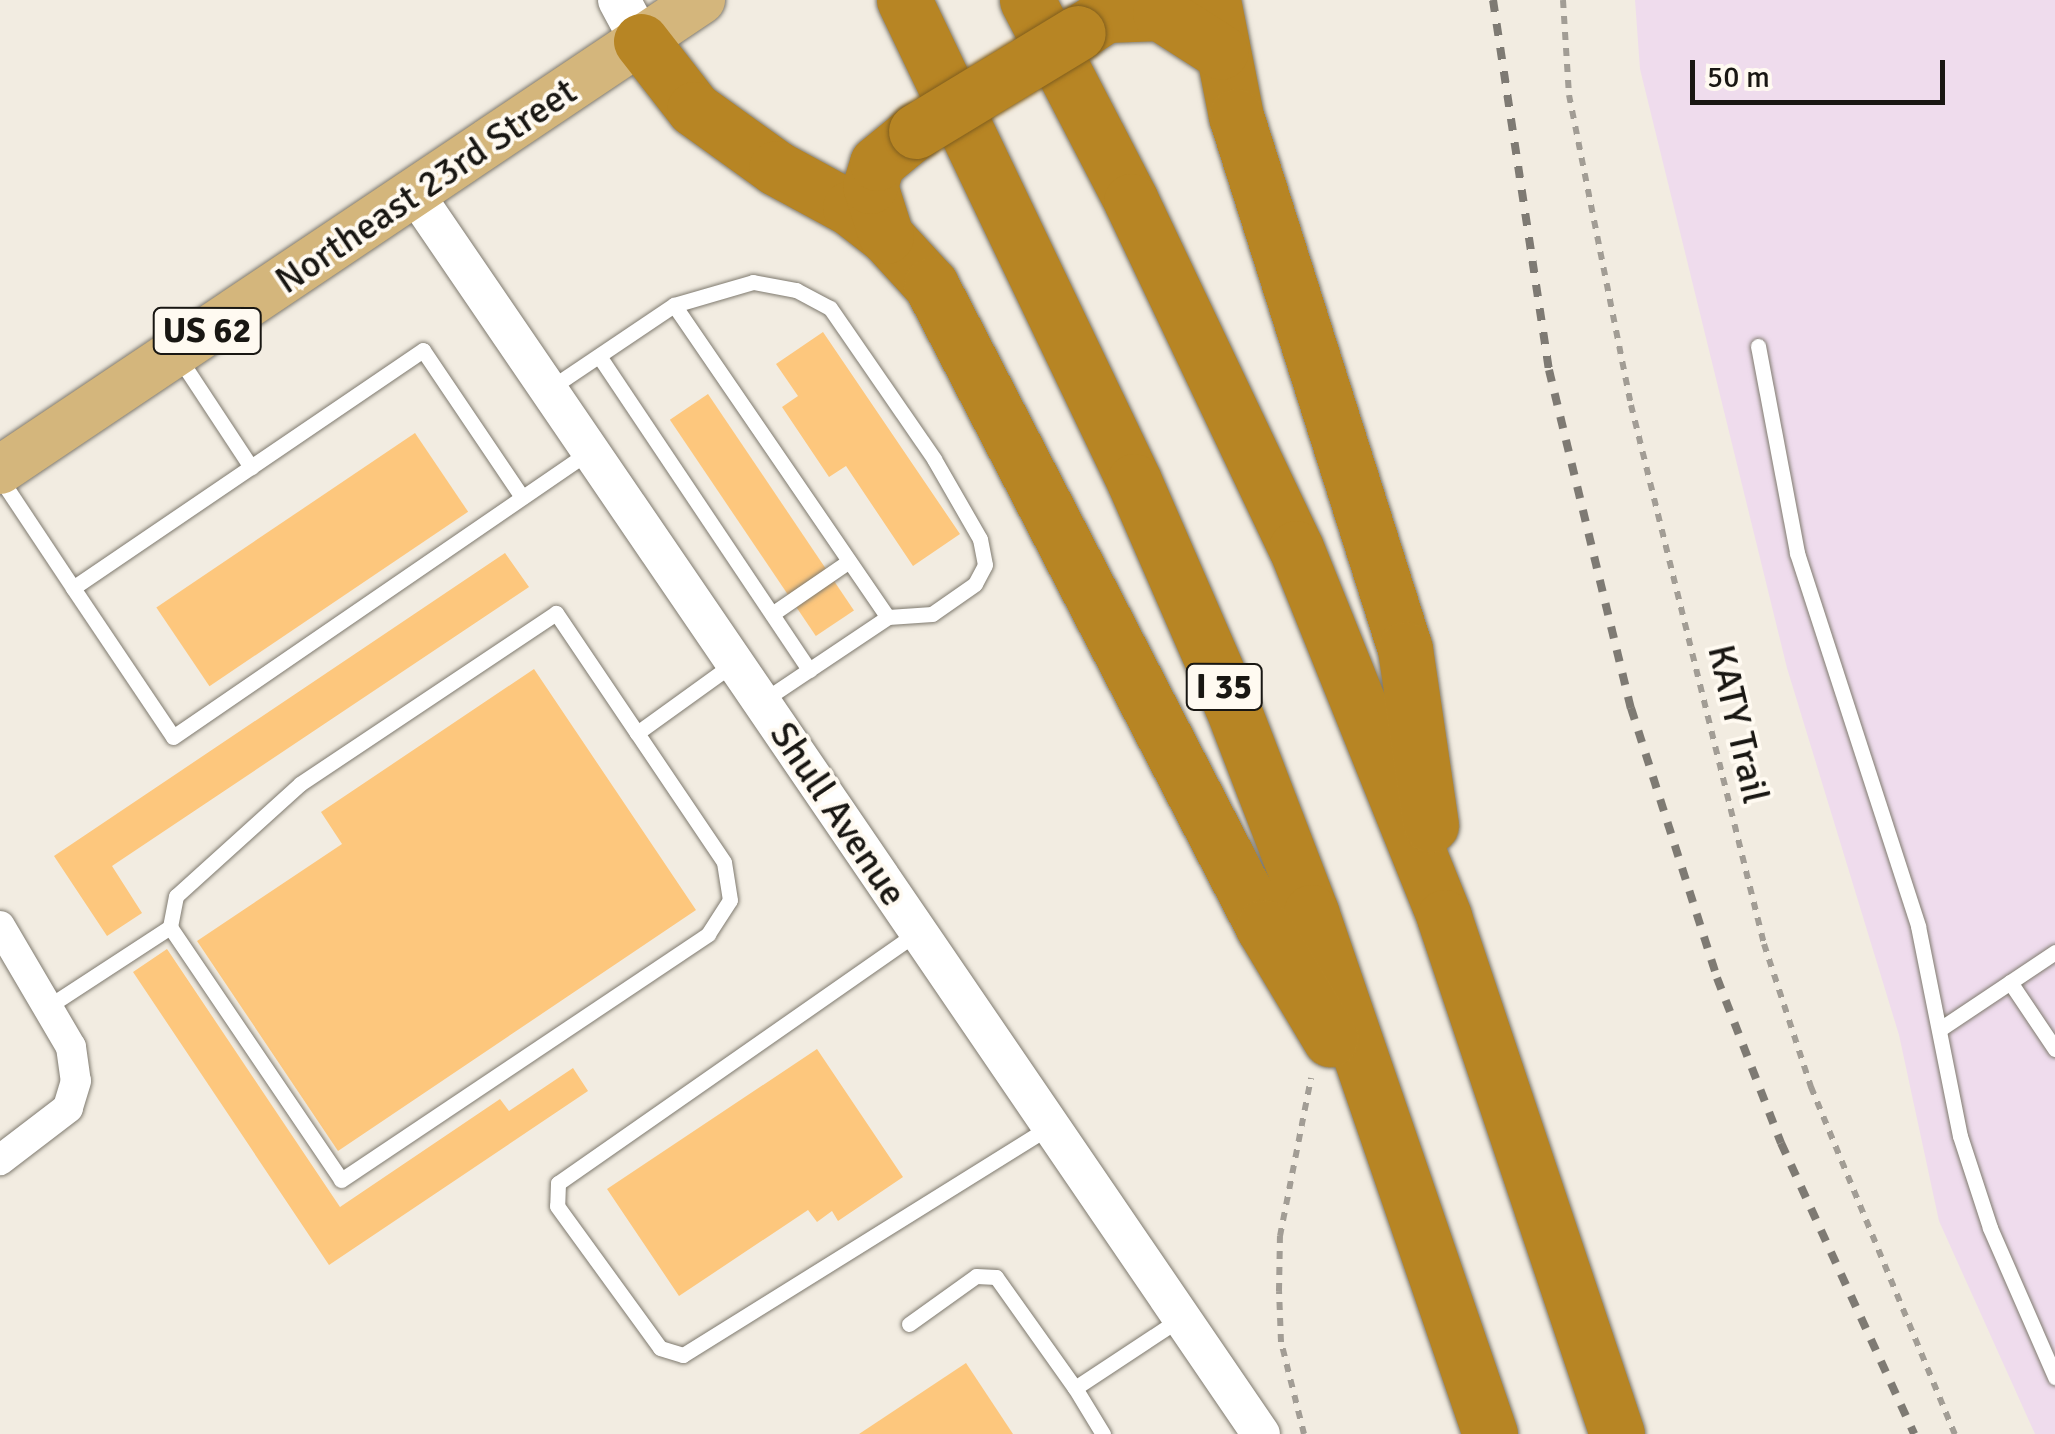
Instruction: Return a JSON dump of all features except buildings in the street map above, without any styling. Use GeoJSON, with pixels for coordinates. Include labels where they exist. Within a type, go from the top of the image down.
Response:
{"type":"FeatureCollection","features":[{"type":"Feature","properties":{"kind":"highway","name":"I 35"},"geometry":{"type":"LineString","coordinates":[[904,0],[1134,481],[1232,706],[1390,1138],[1490,1434]]}},
{"type":"Feature","properties":{"kind":"highway"},"geometry":{"type":"LineString","coordinates":[[1027,0],[1131,200],[1296,548],[1444,917],[1617,1434]]}},
{"type":"Feature","properties":{"kind":"highway"},"geometry":{"type":"LineString","coordinates":[[886,236],[870,186],[877,164],[916,131],[1106,15],[1147,11],[1217,26],[1405,649],[1444,917]]}},
{"type":"Feature","properties":{"kind":"highway"},"geometry":{"type":"LineString","coordinates":[[630,21],[694,109],[886,236],[930,285],[1314,1012],[1390,1138]]}},
{"type":"Feature","properties":{"kind":"main road","name":"Northeast 23rd Street"},"geometry":{"type":"LineString","coordinates":[[0,470],[415,194],[630,21],[701,0]]}},
{"type":"Feature","properties":{"kind":"street","name":"Shull Avenue"},"geometry":{"type":"LineString","coordinates":[[415,194],[1261,1434]]}},
{"type":"Feature","properties":{"kind":"street"},"geometry":{"type":"LineString","coordinates":[[0,926],[71,1047],[76,1081],[68,1108],[0,1160]]}},
{"type":"Feature","properties":{"kind":"lane"},"geometry":{"type":"LineString","coordinates":[[548,390],[674,305],[754,282],[796,290],[830,308],[924,444],[980,539],[985,565],[976,584],[932,614],[888,618],[761,702]]}},
{"type":"Feature","properties":{"kind":"lane"},"geometry":{"type":"LineString","coordinates":[[674,305],[888,618]]}},
{"type":"Feature","properties":{"kind":"lane"},"geometry":{"type":"LineString","coordinates":[[1758,346],[1797,553],[1832,645],[1944,1027],[1966,1154],[1990,1228],[2055,1377]]}},
{"type":"Feature","properties":{"kind":"lane"},"geometry":{"type":"LineString","coordinates":[[72,588],[423,350],[522,497]]}},
{"type":"Feature","properties":{"kind":"lane"},"geometry":{"type":"LineString","coordinates":[[175,353],[251,467]]}},
{"type":"Feature","properties":{"kind":"lane"},"geometry":{"type":"LineString","coordinates":[[599,356],[809,670]]}},
{"type":"Feature","properties":{"kind":"lane"},"geometry":{"type":"LineString","coordinates":[[0,478],[173,737],[510,511],[522,497],[590,452]]}},
{"type":"Feature","properties":{"kind":"lane"},"geometry":{"type":"LineString","coordinates":[[772,614],[849,561]]}},
{"type":"Feature","properties":{"kind":"lane"},"geometry":{"type":"LineString","coordinates":[[556,613],[637,733],[724,862],[730,900],[708,934],[342,1180],[170,928],[176,896],[300,784],[556,613]]}},
{"type":"Feature","properties":{"kind":"lane"},"geometry":{"type":"LineString","coordinates":[[637,733],[734,663]]}},
{"type":"Feature","properties":{"kind":"lane"},"geometry":{"type":"LineString","coordinates":[[49,1006],[170,928]]}},
{"type":"Feature","properties":{"kind":"lane"},"geometry":{"type":"LineString","coordinates":[[918,932],[558,1183],[557,1206],[660,1348],[683,1355],[1050,1126]]}},
{"type":"Feature","properties":{"kind":"lane"},"geometry":{"type":"LineString","coordinates":[[1944,1027],[2055,952]]}},
{"type":"Feature","properties":{"kind":"lane"},"geometry":{"type":"LineString","coordinates":[[2010,982],[2055,1049]]}},
{"type":"Feature","properties":{"kind":"lane"},"geometry":{"type":"LineString","coordinates":[[909,1324],[976,1276],[996,1278],[1076,1388],[1103,1434]]}},
{"type":"Feature","properties":{"kind":"lane"},"geometry":{"type":"LineString","coordinates":[[1076,1388],[1182,1318]]}},
{"type":"Feature","properties":{"kind":"path","name":"KATY Trail"},"geometry":{"type":"LineString","coordinates":[[1562,0],[1572,112],[1631,405],[1764,944],[1810,1087],[1955,1434]]}},
{"type":"Feature","properties":{"kind":"path"},"geometry":{"type":"LineString","coordinates":[[1304,1434],[1281,1342],[1280,1236],[1310,1080],[1314,1012]]}},
{"type":"Feature","properties":{"kind":"shaded area"},"geometry":{"type":"Polygon","coordinates":[[[1635,0],[2055,0],[2055,1434],[2035,1434],[1939,1221],[1899,1035],[1787,668],[1640,69],[1635,0]]]}},
{"type":"Feature","properties":{"kind":"railway"},"geometry":{"type":"LineString","coordinates":[[1493,0],[1549,370],[1631,708],[1717,978],[1781,1143],[1914,1434]]}}]}
